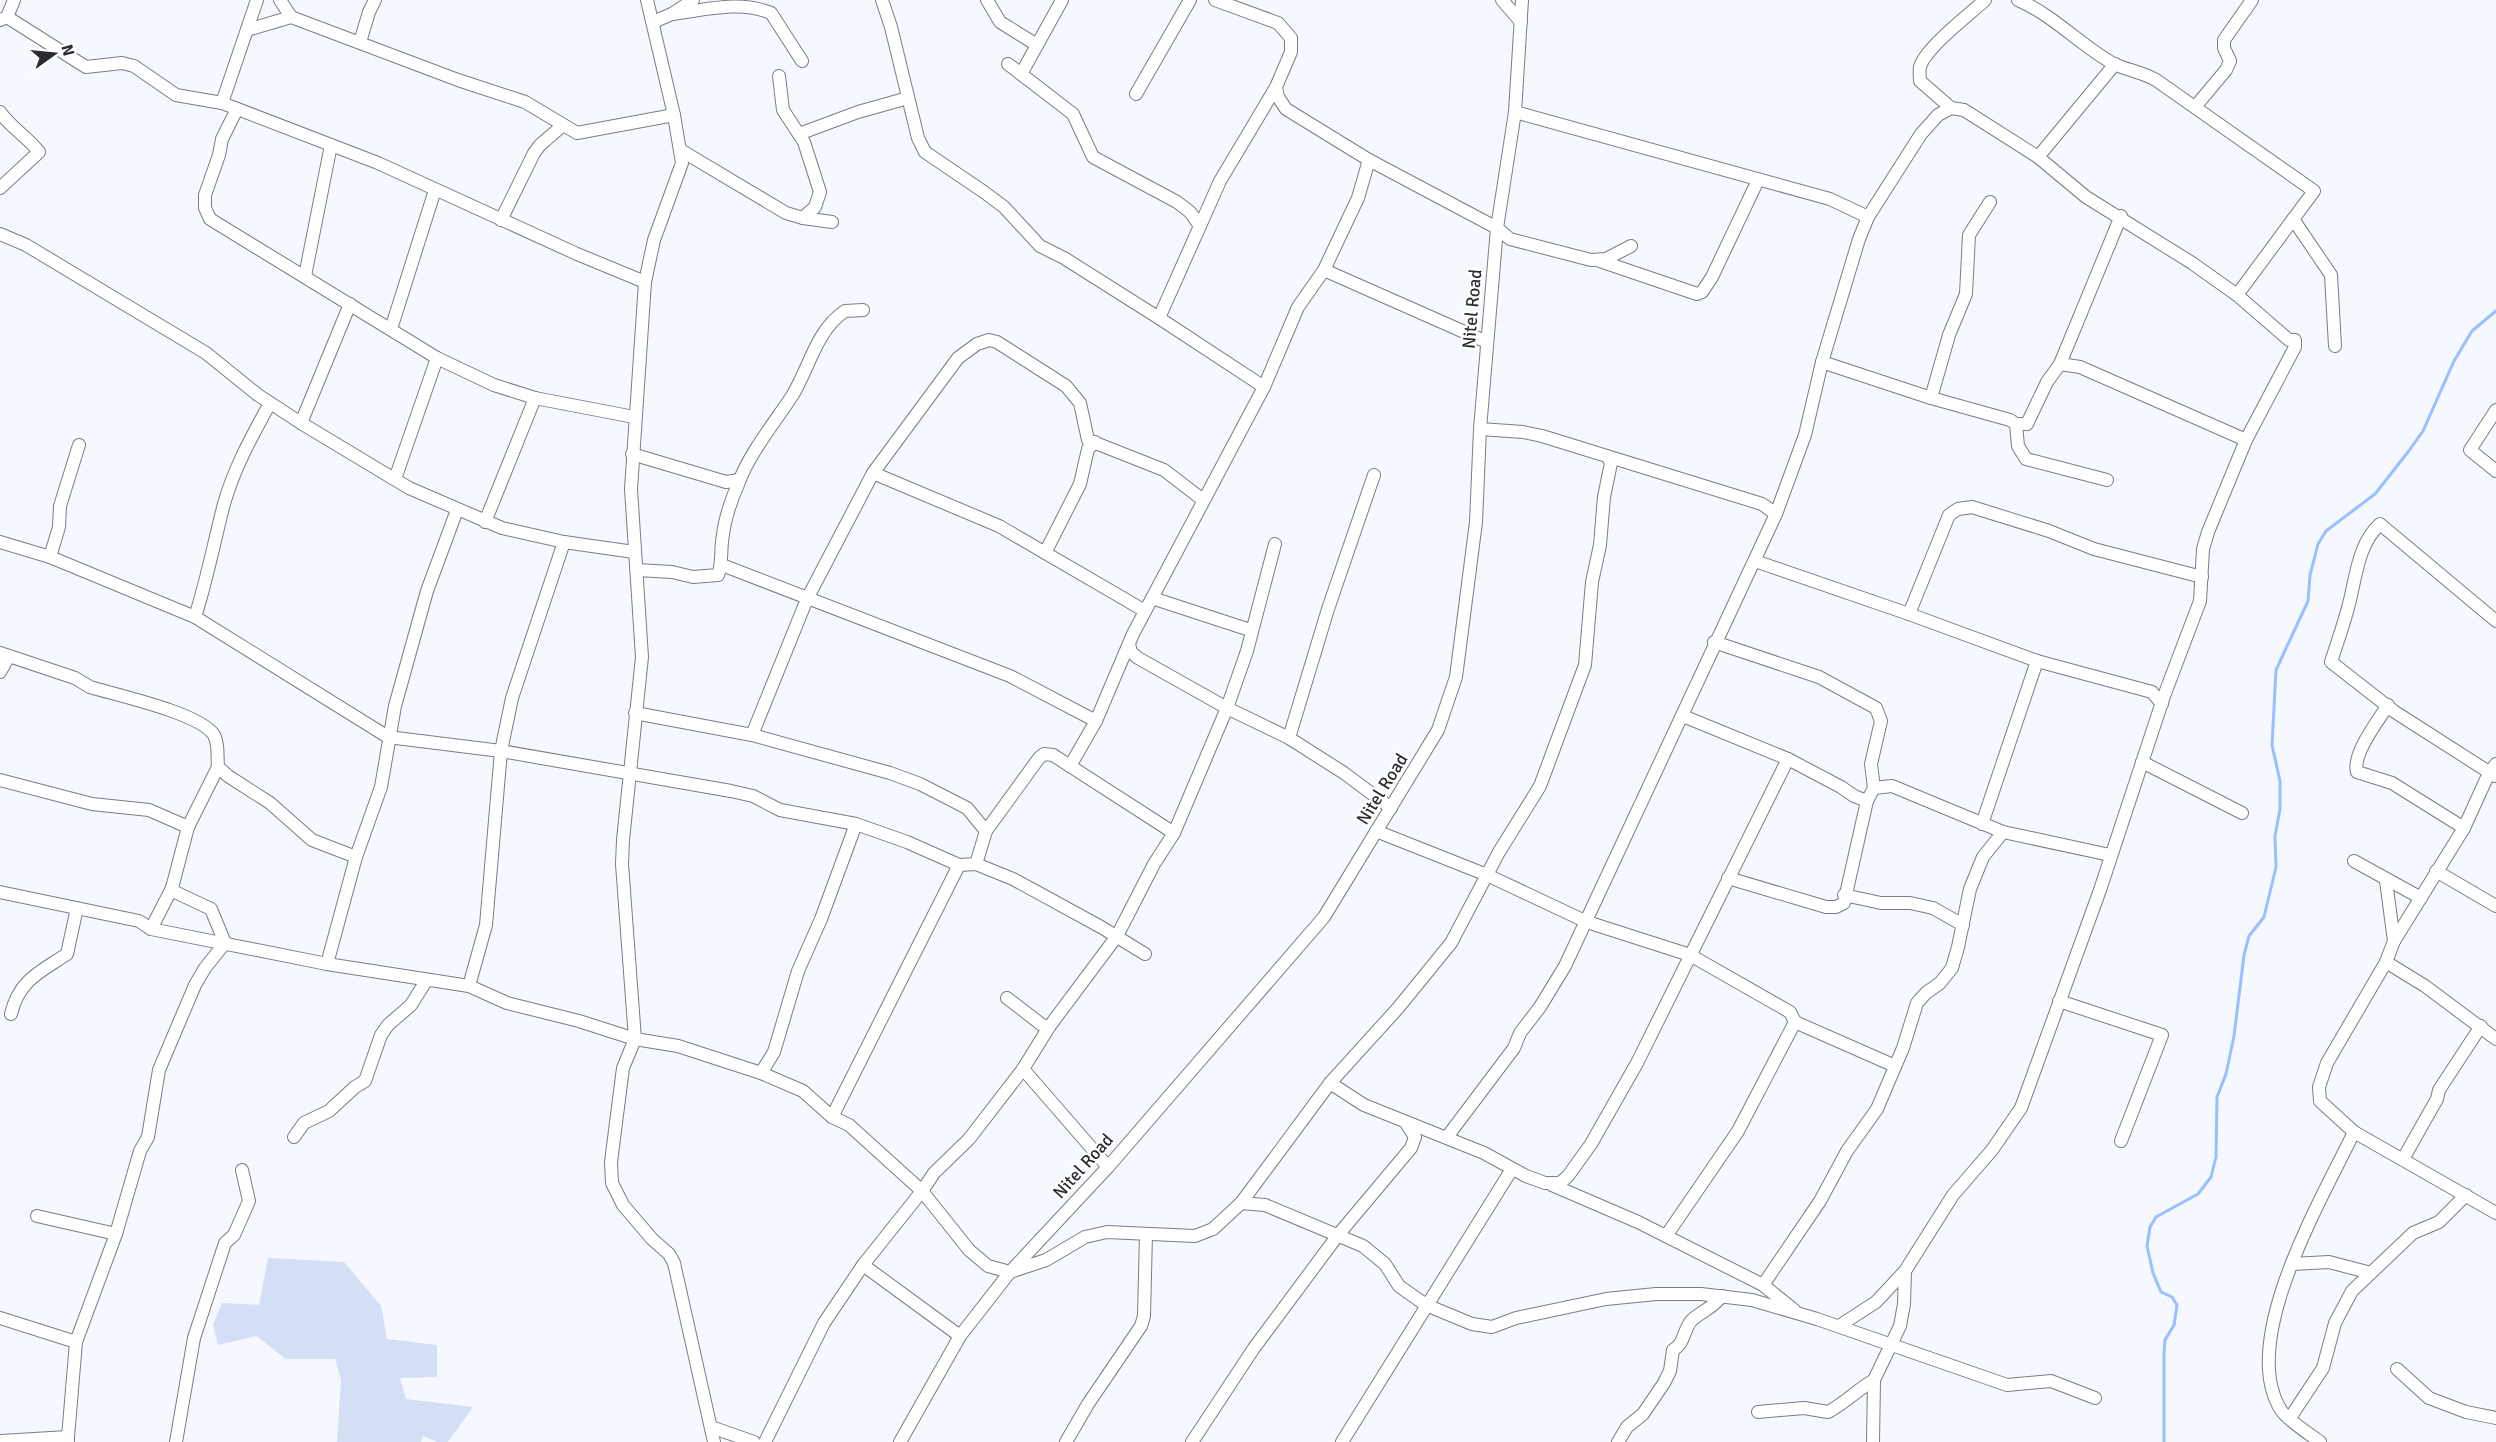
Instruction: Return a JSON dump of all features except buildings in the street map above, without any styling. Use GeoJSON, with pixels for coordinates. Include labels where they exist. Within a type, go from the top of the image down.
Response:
{"type":"FeatureCollection","features":[{"type":"Feature","properties":{"kind":"street"},"geometry":{"type":"LineString","coordinates":[[14,0],[4,18],[86,67],[128,64],[176,95],[222,103],[378,163],[501,220],[645,282]]}},
{"type":"Feature","properties":{"kind":"street"},"geometry":{"type":"LineString","coordinates":[[222,103],[257,0]]}},
{"type":"Feature","properties":{"kind":"street"},"geometry":{"type":"LineString","coordinates":[[280,0],[291,17]]}},
{"type":"Feature","properties":{"kind":"street"},"geometry":{"type":"LineString","coordinates":[[360,42],[375,0]]}},
{"type":"Feature","properties":{"kind":"street"},"geometry":{"type":"LineString","coordinates":[[647,0],[674,115],[682,163],[654,240],[645,282],[634,417],[631,489],[642,657],[622,864],[635,1039],[623,1068],[611,1162],[612,1183],[622,1205],[652,1239],[669,1254],[674,1263],[714,1442]]}},
{"type":"Feature","properties":{"kind":"street"},"geometry":{"type":"LineString","coordinates":[[653,22],[672,14],[693,0]]}},
{"type":"Feature","properties":{"kind":"street"},"geometry":{"type":"LineString","coordinates":[[767,0],[771,13],[802,61]]}},
{"type":"Feature","properties":{"kind":"street"},"geometry":{"type":"LineString","coordinates":[[882,0],[891,27],[918,138],[925,152],[1004,207],[1040,246],[1159,318],[1264,387]]}},
{"type":"Feature","properties":{"kind":"street"},"geometry":{"type":"LineString","coordinates":[[987,0],[1000,22],[1036,45]]}},
{"type":"Feature","properties":{"kind":"street"},"geometry":{"type":"LineString","coordinates":[[1021,74],[1062,0]]}},
{"type":"Feature","properties":{"kind":"street"},"geometry":{"type":"LineString","coordinates":[[1136,94],[1190,0]]}},
{"type":"Feature","properties":{"kind":"street"},"geometry":{"type":"LineString","coordinates":[[1159,318],[1221,181],[1276,87],[1291,52],[1291,38],[1278,23],[1215,0]]}},
{"type":"Feature","properties":{"kind":"street"},"geometry":{"type":"LineString","coordinates":[[1502,0],[1521,22]]}},
{"type":"Feature","properties":{"kind":"street","name":"Nitel Road"},"geometry":{"type":"LineString","coordinates":[[900,1442],[960,1336],[1010,1272],[1108,1167],[1324,917],[1438,730],[1456,678],[1476,522],[1480,429],[1497,228],[1515,112],[1522,0]]}},
{"type":"Feature","properties":{"kind":"street"},"geometry":{"type":"LineString","coordinates":[[1839,1326],[1876,1302],[1905,1271],[1953,1195],[1998,1143],[2021,1108],[2100,890],[2162,704],[2200,601],[2203,549],[2208,532],[2246,440],[2295,347],[2295,340],[2289,340],[2237,295],[2121,216],[2086,197],[2038,157],[1964,110],[1951,108],[1920,81],[1919,67],[1942,38],[1986,0]]}},
{"type":"Feature","properties":{"kind":"street"},"geometry":{"type":"LineString","coordinates":[[2018,0],[2058,23],[2115,64],[2141,72],[2156,80],[2314,190],[2237,295]]}},
{"type":"Feature","properties":{"kind":"street"},"geometry":{"type":"LineString","coordinates":[[2195,107],[2226,70],[2230,61],[2224,48],[2224,40],[2252,0]]}},
{"type":"Feature","properties":{"kind":"street"},"geometry":{"type":"LineString","coordinates":[[672,14],[737,5],[763,9],[771,13]]}},
{"type":"Feature","properties":{"kind":"street"},"geometry":{"type":"LineString","coordinates":[[247,30],[291,17],[458,80],[525,102],[577,133],[674,115]]}},
{"type":"Feature","properties":{"kind":"street"},"geometry":{"type":"LineString","coordinates":[[1008,64],[1073,114],[1078,120],[1093,157],[1177,202],[1190,212],[1200,226]]}},
{"type":"Feature","properties":{"kind":"street"},"geometry":{"type":"LineString","coordinates":[[2038,157],[2115,64]]}},
{"type":"Feature","properties":{"kind":"street"},"geometry":{"type":"LineString","coordinates":[[778,76],[783,110],[799,134],[820,192],[815,207],[803,218]]}},
{"type":"Feature","properties":{"kind":"street"},"geometry":{"type":"LineString","coordinates":[[1276,87],[1278,97],[1286,109],[1369,160],[1497,228],[1510,239],[1600,261],[1697,294],[1702,292],[1712,277],[1758,180]]}},
{"type":"Feature","properties":{"kind":"street"},"geometry":{"type":"LineString","coordinates":[[799,134],[858,112],[908,98]]}},
{"type":"Feature","properties":{"kind":"street"},"geometry":{"type":"LineString","coordinates":[[1448,1137],[1514,1048],[1520,1033],[1565,966],[1587,922],[1683,716],[1714,642],[1755,561],[1782,500],[1805,435],[1822,362],[1859,239],[1868,218],[1921,134],[1938,115],[1951,108]]}},
{"type":"Feature","properties":{"kind":"street"},"geometry":{"type":"LineString","coordinates":[[237,109],[222,139],[206,195],[205,208],[210,219],[437,358],[494,385],[535,398],[634,417]]}},
{"type":"Feature","properties":{"kind":"street"},"geometry":{"type":"LineString","coordinates":[[0,112],[7,122],[29,138],[39,152],[0,188]]}},
{"type":"Feature","properties":{"kind":"street"},"geometry":{"type":"LineString","coordinates":[[1515,112],[1830,199],[1868,218]]}},
{"type":"Feature","properties":{"kind":"street"},"geometry":{"type":"LineString","coordinates":[[501,220],[534,153],[562,126]]}},
{"type":"Feature","properties":{"kind":"street"},"geometry":{"type":"LineString","coordinates":[[305,276],[331,145]]}},
{"type":"Feature","properties":{"kind":"street"},"geometry":{"type":"LineString","coordinates":[[681,151],[786,213],[832,222]]}},
{"type":"Feature","properties":{"kind":"street"},"geometry":{"type":"LineString","coordinates":[[1070,766],[1096,721],[1145,611],[1264,387],[1298,307],[1324,270],[1358,198],[1369,160]]}},
{"type":"Feature","properties":{"kind":"street"},"geometry":{"type":"LineString","coordinates":[[391,329],[435,190]]}},
{"type":"Feature","properties":{"kind":"street"},"geometry":{"type":"LineString","coordinates":[[1930,398],[1949,335],[1966,294],[1970,235],[1990,202]]}},
{"type":"Feature","properties":{"kind":"street"},"geometry":{"type":"LineString","coordinates":[[1822,362],[1930,398],[2010,420],[2016,424],[2027,424],[2047,382],[2060,364],[2121,216]]}},
{"type":"Feature","properties":{"kind":"street"},"geometry":{"type":"LineString","coordinates":[[2293,219],[2331,275],[2335,346]]}},
{"type":"Feature","properties":{"kind":"street"},"geometry":{"type":"LineString","coordinates":[[0,234],[26,245],[196,347],[270,403],[394,479],[485,522],[564,542],[634,552]]}},
{"type":"Feature","properties":{"kind":"street"},"geometry":{"type":"LineString","coordinates":[[1600,261],[1631,246]]}},
{"type":"Feature","properties":{"kind":"street"},"geometry":{"type":"LineString","coordinates":[[1324,270],[1487,342]]}},
{"type":"Feature","properties":{"kind":"street"},"geometry":{"type":"LineString","coordinates":[[301,423],[350,304]]}},
{"type":"Feature","properties":{"kind":"street"},"geometry":{"type":"LineString","coordinates":[[637,570],[672,572],[693,577],[718,575],[722,565],[720,554],[723,532],[739,480],[792,396],[815,348],[829,326],[845,311],[863,310]]}},
{"type":"Feature","properties":{"kind":"street"},"geometry":{"type":"LineString","coordinates":[[752,735],[807,598],[873,473],[958,358],[978,344],[989,340],[998,342],[1066,386],[1080,403],[1088,440],[1164,470],[1203,500]]}},
{"type":"Feature","properties":{"kind":"street"},"geometry":{"type":"LineString","coordinates":[[394,479],[437,358]]}},
{"type":"Feature","properties":{"kind":"street"},"geometry":{"type":"LineString","coordinates":[[2060,364],[2080,367],[2246,440]]}},
{"type":"Feature","properties":{"kind":"street"},"geometry":{"type":"LineString","coordinates":[[485,522],[535,398]]}},
{"type":"Feature","properties":{"kind":"street"},"geometry":{"type":"LineString","coordinates":[[195,617],[231,482],[244,451],[270,403]]}},
{"type":"Feature","properties":{"kind":"street"},"geometry":{"type":"LineString","coordinates":[[2496,410],[2470,450],[2496,471]]}},
{"type":"Feature","properties":{"kind":"street"},"geometry":{"type":"LineString","coordinates":[[2016,424],[2018,446],[2026,459],[2107,480]]}},
{"type":"Feature","properties":{"kind":"street"},"geometry":{"type":"LineString","coordinates":[[1480,429],[1523,432],[1602,454],[1609,459],[1762,504],[1776,514]]}},
{"type":"Feature","properties":{"kind":"street"},"geometry":{"type":"LineString","coordinates":[[1045,553],[1080,483],[1088,449],[1095,442]]}},
{"type":"Feature","properties":{"kind":"street"},"geometry":{"type":"LineString","coordinates":[[50,557],[59,527],[60,506],[79,445]]}},
{"type":"Feature","properties":{"kind":"street"},"geometry":{"type":"LineString","coordinates":[[632,454],[726,482],[739,480]]}},
{"type":"Feature","properties":{"kind":"street"},"geometry":{"type":"LineString","coordinates":[[0,891],[139,921],[151,929],[225,944],[327,964],[469,986],[507,1003],[579,1021],[635,1039],[678,1046],[760,1073],[803,1091],[832,1117],[849,1125],[922,1191],[979,1259],[988,1266],[1010,1272],[1046,1260],[1085,1237],[1107,1232],[1195,1236],[1213,1229],[1241,1203],[1330,1083],[1398,1008],[1451,943],[1487,875],[1540,786],[1585,665],[1592,582],[1600,545],[1600,529],[1611,463],[1609,459]]}},
{"type":"Feature","properties":{"kind":"street"},"geometry":{"type":"LineString","coordinates":[[873,473],[999,526],[1145,611]]}},
{"type":"Feature","properties":{"kind":"street"},"geometry":{"type":"LineString","coordinates":[[1289,738],[1328,609],[1374,475]]}},
{"type":"Feature","properties":{"kind":"street"},"geometry":{"type":"LineString","coordinates":[[1762,504],[1782,500]]}},
{"type":"Feature","properties":{"kind":"street"},"geometry":{"type":"LineString","coordinates":[[1909,614],[1949,515],[1958,509],[1972,507],[2049,531],[2094,549],[2202,577]]}},
{"type":"Feature","properties":{"kind":"street"},"geometry":{"type":"LineString","coordinates":[[327,964],[356,857],[381,788],[388,737],[399,688],[427,591],[457,510]]}},
{"type":"Feature","properties":{"kind":"street"},"geometry":{"type":"LineString","coordinates":[[2496,621],[2380,524],[2369,533],[2359,560],[2349,605],[2331,662],[2395,712],[2494,771],[2464,828],[2394,941],[2385,962],[2327,1063],[2319,1087],[2320,1101],[2354,1132],[2496,1213]]}},
{"type":"Feature","properties":{"kind":"street"},"geometry":{"type":"LineString","coordinates":[[0,542],[50,557],[195,617],[388,737],[501,751],[744,794],[780,810],[856,825],[908,842],[958,865],[976,864],[1013,879],[1117,936],[1145,954]]}},
{"type":"Feature","properties":{"kind":"street"},"geometry":{"type":"LineString","coordinates":[[469,986],[486,925],[501,751],[513,698],[564,542]]}},
{"type":"Feature","properties":{"kind":"street"},"geometry":{"type":"LineString","coordinates":[[765,1442],[824,1323],[863,1265],[934,1173],[969,1139],[1023,1069],[1049,1027],[1117,936],[1154,864],[1174,833],[1227,708],[1246,651],[1250,630],[1254,624],[1275,544]]}},
{"type":"Feature","properties":{"kind":"street"},"geometry":{"type":"LineString","coordinates":[[1755,561],[2037,661],[2152,692],[2162,704]]}},
{"type":"Feature","properties":{"kind":"street"},"geometry":{"type":"LineString","coordinates":[[722,565],[1010,676],[1096,721]]}},
{"type":"Feature","properties":{"kind":"street"},"geometry":{"type":"LineString","coordinates":[[1152,598],[1250,630]]}},
{"type":"Feature","properties":{"kind":"street"},"geometry":{"type":"LineString","coordinates":[[1714,642],[1819,676],[1876,708],[1881,721],[1871,764],[1874,788],[1868,801],[1844,895],[1844,903],[1836,907],[1826,907],[1728,878]]}},
{"type":"Feature","properties":{"kind":"street"},"geometry":{"type":"LineString","coordinates":[[1129,644],[1131,652],[1138,658],[1227,708],[1289,738],[1344,773],[1391,808]]}},
{"type":"Feature","properties":{"kind":"street"},"geometry":{"type":"LineString","coordinates":[[0,672],[5,654],[75,678],[90,687],[191,718],[210,730],[215,737],[218,767],[188,827],[172,888],[151,929]]}},
{"type":"Feature","properties":{"kind":"street"},"geometry":{"type":"LineString","coordinates":[[1982,824],[2037,661]]}},
{"type":"Feature","properties":{"kind":"street"},"geometry":{"type":"LineString","coordinates":[[2388,705],[2363,745],[2355,766],[2357,772],[2392,783],[2464,828]]}},
{"type":"Feature","properties":{"kind":"street"},"geometry":{"type":"LineString","coordinates":[[635,713],[752,735],[835,756],[920,784],[968,808],[986,831]]}},
{"type":"Feature","properties":{"kind":"street"},"geometry":{"type":"LineString","coordinates":[[1683,716],[1788,759],[1854,796],[1868,801]]}},
{"type":"Feature","properties":{"kind":"street"},"geometry":{"type":"LineString","coordinates":[[976,864],[986,831],[1044,754],[1053,755],[1174,833]]}},
{"type":"Feature","properties":{"kind":"street"},"geometry":{"type":"LineString","coordinates":[[1545,1183],[1560,1183],[1568,1176],[1591,1144],[1637,1063],[1788,759]]}},
{"type":"Feature","properties":{"kind":"street"},"geometry":{"type":"LineString","coordinates":[[2142,762],[2242,813]]}},
{"type":"Feature","properties":{"kind":"street"},"geometry":{"type":"LineString","coordinates":[[218,767],[270,803],[312,840],[356,857]]}},
{"type":"Feature","properties":{"kind":"street"},"geometry":{"type":"LineString","coordinates":[[0,780],[92,804],[149,810],[188,827]]}},
{"type":"Feature","properties":{"kind":"street"},"geometry":{"type":"LineString","coordinates":[[1874,788],[1892,786],[1900,788],[2002,832],[2110,855]]}},
{"type":"Feature","properties":{"kind":"street"},"geometry":{"type":"LineString","coordinates":[[760,1073],[774,1052],[798,971],[821,919],[856,825]]}},
{"type":"Feature","properties":{"kind":"street"},"geometry":{"type":"LineString","coordinates":[[1376,831],[1487,875],[1587,922],[1690,956],[1790,1012],[1795,1022],[1895,1066]]}},
{"type":"Feature","properties":{"kind":"street"},"geometry":{"type":"LineString","coordinates":[[1763,1285],[1820,1201],[1847,1151],[1877,1109],[1917,1004],[1952,968],[1970,890],[1983,857],[2002,832]]}},
{"type":"Feature","properties":{"kind":"street"},"geometry":{"type":"LineString","coordinates":[[2354,861],[2421,898]]}},
{"type":"Feature","properties":{"kind":"street"},"geometry":{"type":"LineString","coordinates":[[832,1117],[958,865]]}},
{"type":"Feature","properties":{"kind":"street"},"geometry":{"type":"LineString","coordinates":[[2436,871],[2496,906]]}},
{"type":"Feature","properties":{"kind":"street"},"geometry":{"type":"LineString","coordinates":[[2386,880],[2394,941]]}},
{"type":"Feature","properties":{"kind":"street"},"geometry":{"type":"LineString","coordinates":[[172,888],[175,892],[211,909],[225,944]]}},
{"type":"Feature","properties":{"kind":"street"},"geometry":{"type":"LineString","coordinates":[[1844,895],[1881,903],[1910,903],[1933,908],[1963,925]]}},
{"type":"Feature","properties":{"kind":"street"},"geometry":{"type":"LineString","coordinates":[[11,1014],[14,1000],[27,981],[67,954],[77,908]]}},
{"type":"Feature","properties":{"kind":"street"},"geometry":{"type":"LineString","coordinates":[[0,1441],[68,1440],[76,1342],[116,1234],[140,1151],[148,1137],[159,1070],[195,986],[205,968],[225,944]]}},
{"type":"Feature","properties":{"kind":"street"},"geometry":{"type":"LineString","coordinates":[[2385,962],[2425,986],[2496,1038]]}},
{"type":"Feature","properties":{"kind":"street"},"geometry":{"type":"LineString","coordinates":[[294,1137],[304,1123],[329,1111],[365,1081],[381,1035],[388,1025],[411,1005],[426,981]]}},
{"type":"Feature","properties":{"kind":"street"},"geometry":{"type":"LineString","coordinates":[[1006,998],[1042,1025],[1049,1027]]}},
{"type":"Feature","properties":{"kind":"street"},"geometry":{"type":"LineString","coordinates":[[2059,1001],[2162,1035],[2121,1141]]}},
{"type":"Feature","properties":{"kind":"street"},"geometry":{"type":"LineString","coordinates":[[1666,1236],[1738,1131],[1795,1022]]}},
{"type":"Feature","properties":{"kind":"street"},"geometry":{"type":"LineString","coordinates":[[2403,1159],[2437,1099],[2439,1090],[2481,1026]]}},
{"type":"Feature","properties":{"kind":"street"},"geometry":{"type":"LineString","coordinates":[[1023,1069],[1108,1167]]}},
{"type":"Feature","properties":{"kind":"street"},"geometry":{"type":"LineString","coordinates":[[1330,1083],[1364,1105],[1406,1123],[1448,1137],[1512,1169],[1563,1189],[1666,1236],[1763,1285],[1799,1314]]}},
{"type":"Feature","properties":{"kind":"street"},"geometry":{"type":"LineString","coordinates":[[1192,1442],[1254,1348],[1338,1234],[1411,1148],[1415,1137],[1406,1123]]}},
{"type":"Feature","properties":{"kind":"street"},"geometry":{"type":"LineString","coordinates":[[2320,1442],[2281,1412],[2272,1388],[2267,1355],[2274,1318],[2292,1264],[2354,1132]]}},
{"type":"Feature","properties":{"kind":"street"},"geometry":{"type":"LineString","coordinates":[[1342,1442],[1512,1169]]}},
{"type":"Feature","properties":{"kind":"street"},"geometry":{"type":"LineString","coordinates":[[176,1442],[194,1338],[225,1243],[234,1235],[249,1201],[242,1170]]}},
{"type":"Feature","properties":{"kind":"street"},"geometry":{"type":"LineString","coordinates":[[2290,1418],[2323,1368],[2324,1358],[2341,1311],[2352,1291],[2413,1233],[2439,1222],[2466,1196]]}},
{"type":"Feature","properties":{"kind":"street"},"geometry":{"type":"LineString","coordinates":[[1241,1203],[1265,1205],[1363,1246],[1385,1264],[1399,1286],[1426,1305],[1472,1324],[1492,1327],[1516,1318],[1606,1299],[1656,1294],[1722,1296],[1752,1300],[1839,1326],[2007,1385],[2051,1381],[2095,1398]]}},
{"type":"Feature","properties":{"kind":"street"},"geometry":{"type":"LineString","coordinates":[[37,1216],[116,1234]]}},
{"type":"Feature","properties":{"kind":"street"},"geometry":{"type":"LineString","coordinates":[[1066,1442],[1088,1404],[1141,1326],[1144,1316],[1146,1234]]}},
{"type":"Feature","properties":{"kind":"street"},"geometry":{"type":"LineString","coordinates":[[2292,1264],[2329,1262],[2371,1273]]}},
{"type":"Feature","properties":{"kind":"street"},"geometry":{"type":"LineString","coordinates":[[863,1265],[960,1336]]}},
{"type":"Feature","properties":{"kind":"street"},"geometry":{"type":"LineString","coordinates":[[1873,1442],[1874,1380],[1899,1326],[1904,1304],[1905,1271]]}},
{"type":"Feature","properties":{"kind":"street"},"geometry":{"type":"LineString","coordinates":[[1618,1442],[1627,1427],[1643,1414],[1664,1383],[1670,1371],[1673,1350],[1680,1345],[1688,1325],[1710,1309],[1722,1296]]}},
{"type":"Feature","properties":{"kind":"street"},"geometry":{"type":"LineString","coordinates":[[0,1318],[76,1342]]}},
{"type":"Feature","properties":{"kind":"street"},"geometry":{"type":"LineString","coordinates":[[2397,1369],[2429,1398],[2466,1412],[2496,1418]]}},
{"type":"Feature","properties":{"kind":"street"},"geometry":{"type":"LineString","coordinates":[[1758,1412],[1804,1408],[1828,1412],[1874,1380]]}},
{"type":"Feature","properties":{"kind":"street"},"geometry":{"type":"LineString","coordinates":[[711,1427],[754,1442]]}},
{"type":"Feature","properties":{"kind":"street"},"geometry":{"type":"LineString","coordinates":[[0,1430],[13,1440]]}},
{"type":"Feature","properties":{"kind":"shaded area"},"geometry":{"type":"Polygon","coordinates":[[[268,1258],[344,1262],[381,1306],[387,1339],[437,1345],[437,1377],[400,1378],[406,1399],[473,1407],[448,1442],[438,1442],[423,1436],[421,1442],[337,1442],[341,1380],[335,1359],[286,1359],[256,1336],[218,1345],[213,1325],[222,1303],[259,1305],[268,1258]]]}},
{"type":"Feature","properties":{"kind":"waterway"},"geometry":{"type":"LineString","coordinates":[[2164,1442],[2165,1340],[2174,1325],[2177,1305],[2172,1297],[2161,1292],[2153,1273],[2147,1246],[2150,1227],[2156,1217],[2198,1194],[2211,1177],[2216,1157],[2217,1097],[2226,1074],[2234,1036],[2244,955],[2249,936],[2264,917],[2276,867],[2275,836],[2280,809],[2280,781],[2272,745],[2276,670],[2308,601],[2310,575],[2318,544],[2326,531],[2375,494],[2408,452],[2423,431],[2454,361],[2472,331],[2496,311]]}}]}
